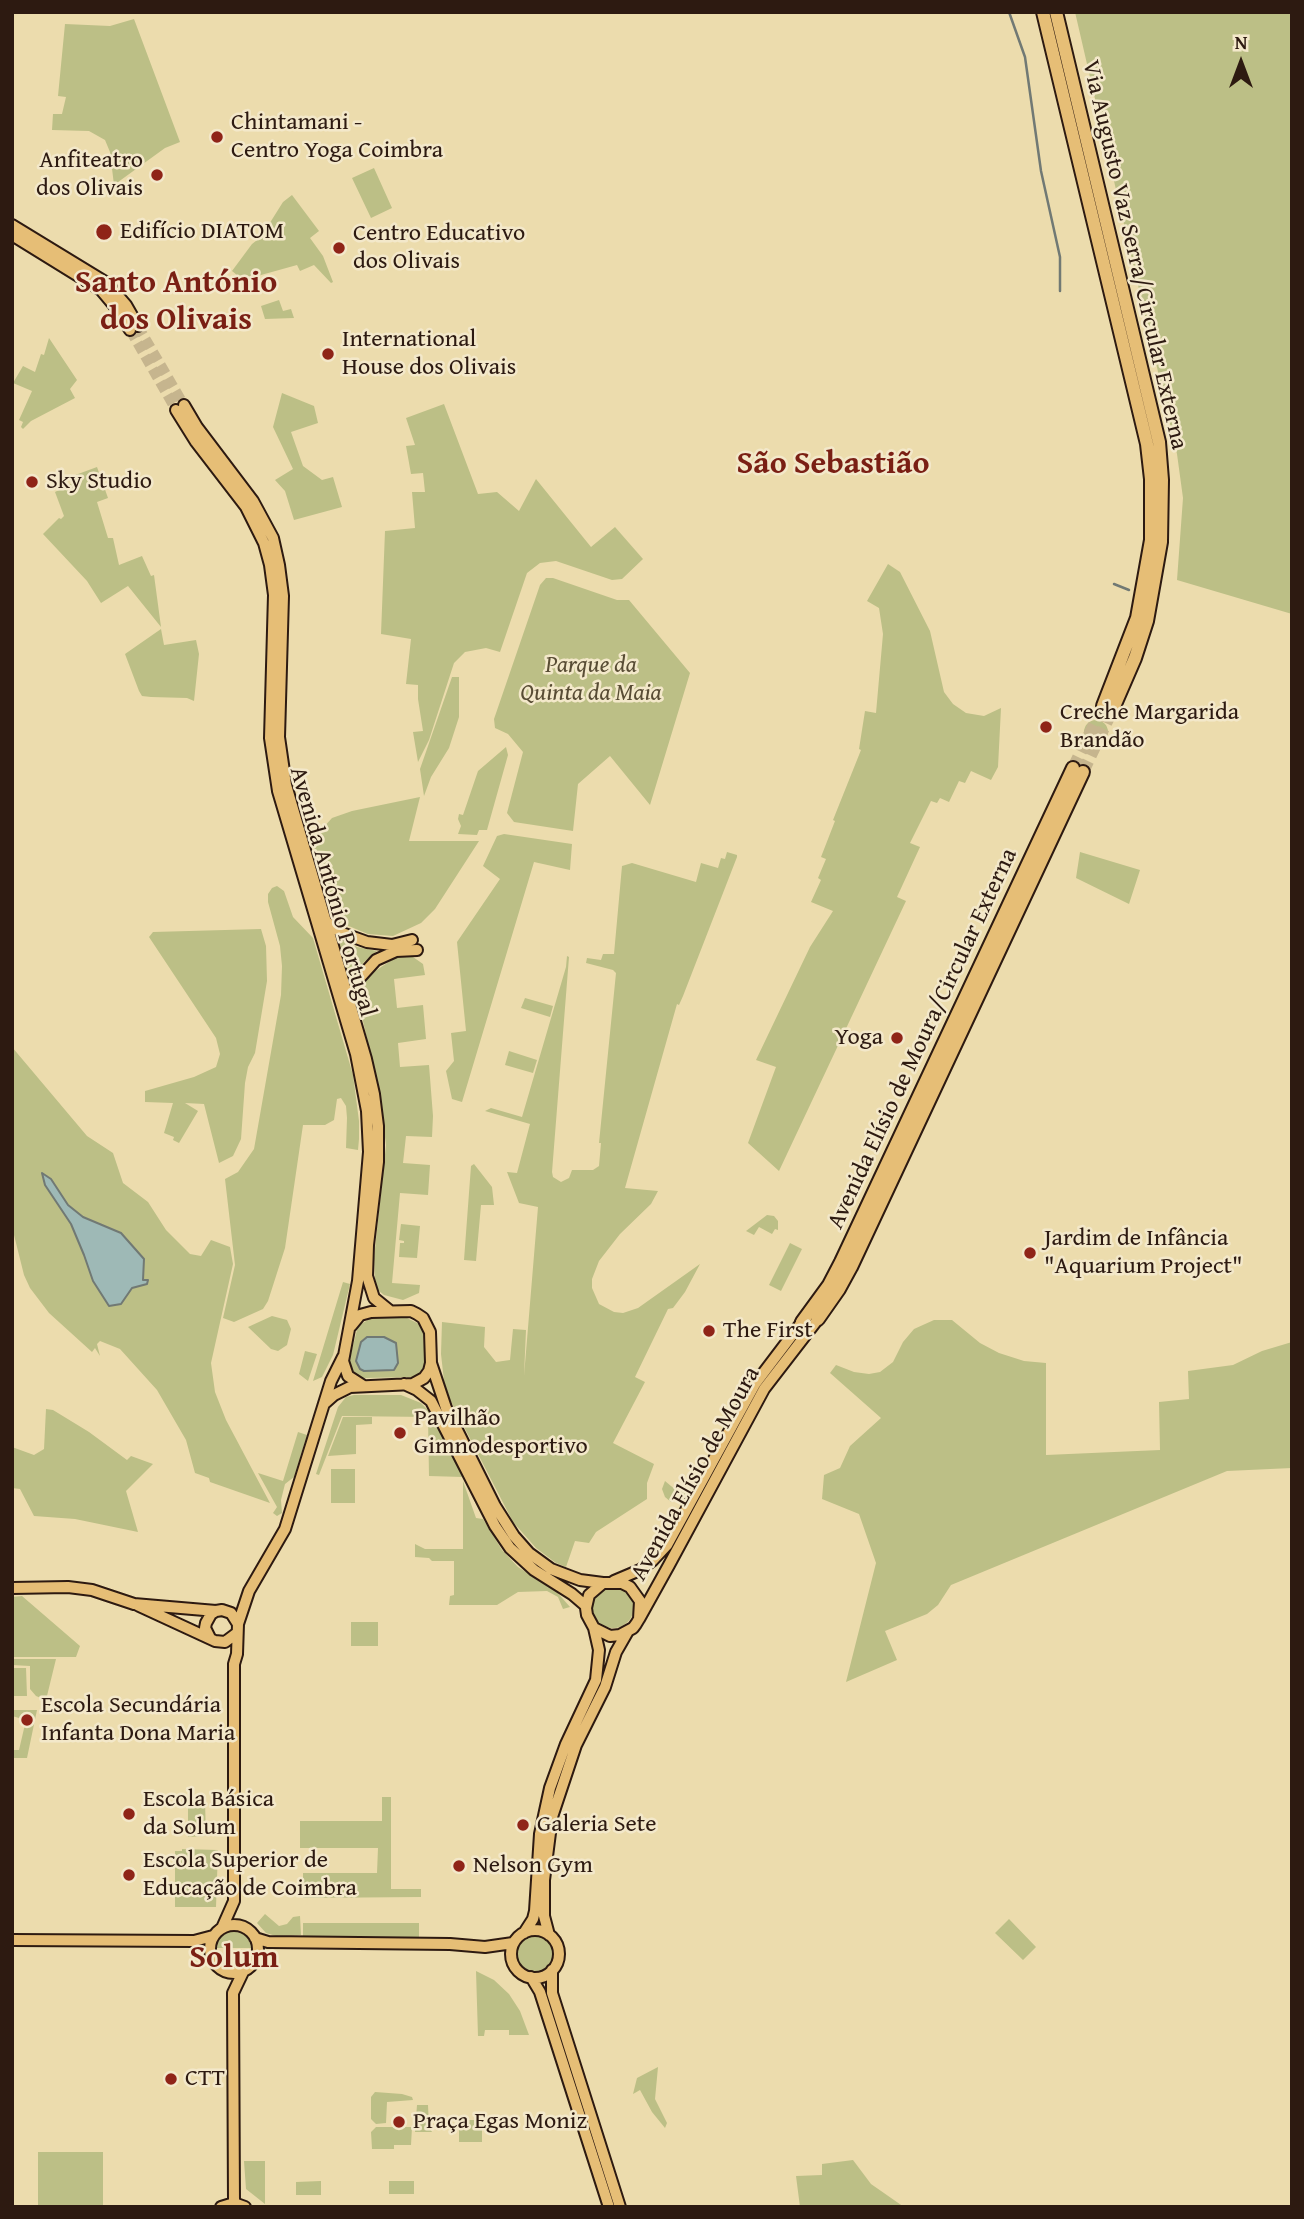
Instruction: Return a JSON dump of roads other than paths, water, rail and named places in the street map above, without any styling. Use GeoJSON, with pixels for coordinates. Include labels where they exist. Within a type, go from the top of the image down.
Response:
{"type":"FeatureCollection","features":[{"type":"Feature","properties":{"kind":"highway","name":"Via Augusto Vaz Serra/Circular Externa"},"geometry":{"type":"LineString","coordinates":[[1043,12],[1147,444],[1151,479],[1151,540],[1137,618],[1108,708],[1135,659],[1147,621],[1161,542],[1162,480],[1159,442],[1056,12]]}},
{"type":"Feature","properties":{"kind":"highway","name":"Avenida Elísio de Moura/Circular Externa"},"geometry":{"type":"LineString","coordinates":[[802,1322],[830,1284],[841,1262],[1078,770],[851,1267],[818,1319]]}},
{"type":"Feature","properties":{"kind":"main road"},"geometry":{"type":"LineString","coordinates":[[12,225],[107,283],[126,305],[134,328],[101,290],[13,237]]}},
{"type":"Feature","properties":{"kind":"main road","name":"Avenida António Portugal"},"geometry":{"type":"LineString","coordinates":[[351,1326],[358,1282],[368,1169],[368,1111],[356,1054],[278,791],[270,738],[274,595],[270,565],[264,543],[246,507],[196,442],[180,408],[253,501],[273,538],[283,596],[279,737],[286,785],[370,1075],[378,1126],[376,1181],[368,1245],[368,1284],[374,1298],[390,1311]]}},
{"type":"Feature","properties":{"kind":"main road"},"geometry":{"type":"LineString","coordinates":[[325,920],[342,933],[367,942],[414,945],[376,960],[357,981],[351,1004]]}},
{"type":"Feature","properties":{"kind":"main road"},"geometry":{"type":"LineString","coordinates":[[362,1385],[344,1371],[343,1357],[351,1326],[356,1319],[366,1313],[390,1311],[411,1311],[423,1318],[430,1332],[431,1363],[446,1408],[495,1506],[514,1536],[529,1553],[551,1569],[580,1580],[622,1583],[636,1593],[640,1601],[639,1619],[628,1631],[616,1652],[605,1687],[576,1745],[552,1817],[544,1880],[544,1916],[549,1935]]}},
{"type":"Feature","properties":{"kind":"main road","name":"Avenida Elísio de Moura"},"geometry":{"type":"LineString","coordinates":[[639,1619],[764,1389],[818,1319]]}},
{"type":"Feature","properties":{"kind":"main road","name":"Avenida Elísio de Moura"},"geometry":{"type":"LineString","coordinates":[[608,1582],[639,1570],[667,1545],[754,1384],[802,1322]]}},
{"type":"Feature","properties":{"kind":"main road"},"geometry":{"type":"LineString","coordinates":[[343,1357],[335,1369],[285,1529],[249,1591],[238,1628],[234,1664],[234,1901],[247,1929],[255,1938],[268,1942],[450,1944],[485,1947],[513,1943],[524,1933],[535,1911],[540,1834],[550,1788],[566,1744],[596,1680],[599,1650],[586,1606],[589,1595],[608,1582]]}},
{"type":"Feature","properties":{"kind":"main road"},"geometry":{"type":"LineString","coordinates":[[325,1403],[342,1390],[362,1385],[419,1382],[431,1363]]}},
{"type":"Feature","properties":{"kind":"main road"},"geometry":{"type":"LineString","coordinates":[[404,1384],[431,1401],[495,1526],[510,1548],[534,1570],[586,1606]]}},
{"type":"Feature","properties":{"kind":"main road"},"geometry":{"type":"LineString","coordinates":[[12,1588],[80,1589],[134,1604],[219,1610],[232,1613],[238,1628]]}},
{"type":"Feature","properties":{"kind":"main road"},"geometry":{"type":"LineString","coordinates":[[234,1664],[229,1652],[205,1628],[206,1623],[219,1610],[249,1591]]}},
{"type":"Feature","properties":{"kind":"main road"},"geometry":{"type":"LineString","coordinates":[[134,1604],[215,1640],[230,1641],[238,1628]]}},
{"type":"Feature","properties":{"kind":"main road"},"geometry":{"type":"LineString","coordinates":[[171,1622],[169,1614],[174,1608]]}},
{"type":"Feature","properties":{"kind":"main road"},"geometry":{"type":"LineString","coordinates":[[594,1628],[610,1636],[628,1631]]}},
{"type":"Feature","properties":{"kind":"main road"},"geometry":{"type":"LineString","coordinates":[[222,2207],[240,2205],[233,1993],[220,1968],[212,1960],[210,1952],[234,1901]]}},
{"type":"Feature","properties":{"kind":"main road"},"geometry":{"type":"LineString","coordinates":[[12,1940],[194,1941],[234,1925],[247,1929]]}},
{"type":"Feature","properties":{"kind":"main road"},"geometry":{"type":"LineString","coordinates":[[524,1933],[539,1930],[555,1942],[558,1953],[552,1970],[552,1993],[620,2207]]}},
{"type":"Feature","properties":{"kind":"main road"},"geometry":{"type":"LineString","coordinates":[[233,1993],[244,1970],[257,1956],[255,1938]]}},
{"type":"Feature","properties":{"kind":"main road"},"geometry":{"type":"LineString","coordinates":[[513,1943],[511,1954],[514,1965],[522,1973],[531,1977],[542,1976],[552,1970]]}},
{"type":"Feature","properties":{"kind":"main road"},"geometry":{"type":"LineString","coordinates":[[220,1968],[233,1973],[244,1970]]}},
{"type":"Feature","properties":{"kind":"main road"},"geometry":{"type":"LineString","coordinates":[[531,1977],[540,1992],[609,2207]]}},
{"type":"Feature","properties":{"kind":"water"},"geometry":{"type":"Polygon","coordinates":[[[42,1173],[51,1179],[68,1205],[83,1217],[121,1233],[144,1259],[143,1280],[148,1280],[147,1284],[132,1288],[121,1304],[109,1306],[93,1281],[71,1224],[45,1185],[42,1173]]]}},
{"type":"Feature","properties":{"kind":"water"},"geometry":{"type":"Polygon","coordinates":[[[367,1337],[384,1337],[396,1343],[398,1363],[394,1370],[360,1369],[356,1361],[361,1342],[367,1337]]]}},
{"type":"Feature","properties":{"kind":"waterway"},"geometry":{"type":"LineString","coordinates":[[1009,12],[1025,57],[1041,171],[1060,257],[1060,291]]}},
{"type":"Feature","properties":{"kind":"waterway"},"geometry":{"type":"LineString","coordinates":[[1114,584],[1129,590]]}},
{"type":"Feature","properties":{"kind":"tunnel"},"geometry":{"type":"LineString","coordinates":[[138,326],[184,405]]}},
{"type":"Feature","properties":{"kind":"tunnel"},"geometry":{"type":"LineString","coordinates":[[130,330],[176,410]]}},
{"type":"Feature","properties":{"kind":"tunnel"},"geometry":{"type":"LineString","coordinates":[[1073,768],[1103,706]]}},
{"type":"Feature","properties":{"kind":"tunnel"},"geometry":{"type":"LineString","coordinates":[[1083,772],[1112,711]]}},
{"type":"Feature","properties":{"kind":"place","name":"Chintamani - Centro Yoga Coimbra"},"geometry":{"type":"Point","coordinates":[217,137]}},
{"type":"Feature","properties":{"kind":"place","name":"Anfiteatro dos Olivais"},"geometry":{"type":"Point","coordinates":[157,175]}},
{"type":"Feature","properties":{"kind":"place","name":"Edifício DIATOM"},"geometry":{"type":"Point","coordinates":[104,232]}},
{"type":"Feature","properties":{"kind":"place","name":"Centro Educativo dos Olivais"},"geometry":{"type":"Point","coordinates":[339,248]}},
{"type":"Feature","properties":{"kind":"place","name":"International House dos Olivais"},"geometry":{"type":"Point","coordinates":[328,354]}},
{"type":"Feature","properties":{"kind":"place","name":"Sky Studio"},"geometry":{"type":"Point","coordinates":[32,482]}},
{"type":"Feature","properties":{"kind":"place","name":"Creche Margarida Brandão"},"geometry":{"type":"Point","coordinates":[1046,727]}},
{"type":"Feature","properties":{"kind":"place","name":"Yoga"},"geometry":{"type":"Point","coordinates":[897,1038]}},
{"type":"Feature","properties":{"kind":"place","name":"Jardim de Infância \"Aquarium Project\""},"geometry":{"type":"Point","coordinates":[1030,1253]}},
{"type":"Feature","properties":{"kind":"place","name":"The First"},"geometry":{"type":"Point","coordinates":[709,1331]}},
{"type":"Feature","properties":{"kind":"place","name":"Pavilhão Gimnodesportivo"},"geometry":{"type":"Point","coordinates":[400,1433]}},
{"type":"Feature","properties":{"kind":"place","name":"Escola Secundária Infanta Dona Maria"},"geometry":{"type":"Point","coordinates":[27,1720]}},
{"type":"Feature","properties":{"kind":"place","name":"Escola Básica da Solum"},"geometry":{"type":"Point","coordinates":[129,1814]}},
{"type":"Feature","properties":{"kind":"place","name":"Galeria Sete"},"geometry":{"type":"Point","coordinates":[523,1825]}},
{"type":"Feature","properties":{"kind":"place","name":"Nelson Gym"},"geometry":{"type":"Point","coordinates":[459,1866]}},
{"type":"Feature","properties":{"kind":"place","name":"Escola Superior de Educação de Coimbra"},"geometry":{"type":"Point","coordinates":[129,1875]}},
{"type":"Feature","properties":{"kind":"place","name":"CTT"},"geometry":{"type":"Point","coordinates":[171,2079]}},
{"type":"Feature","properties":{"kind":"place","name":"Praça Egas Moniz"},"geometry":{"type":"Point","coordinates":[399,2122]}},
{"type":"Feature","properties":{"kind":"district","name":"Santo António dos Olivais"},"geometry":{"type":"Point","coordinates":[176,302]}},
{"type":"Feature","properties":{"kind":"district","name":"São Sebastião"},"geometry":{"type":"Point","coordinates":[833,465]}},
{"type":"Feature","properties":{"kind":"district","name":"Solum"},"geometry":{"type":"Point","coordinates":[234,1959]}},
{"type":"Feature","properties":{"kind":"park label","name":"Parque da Quinta da Maia"},"geometry":{"type":"Point","coordinates":[591,680]}}]}
